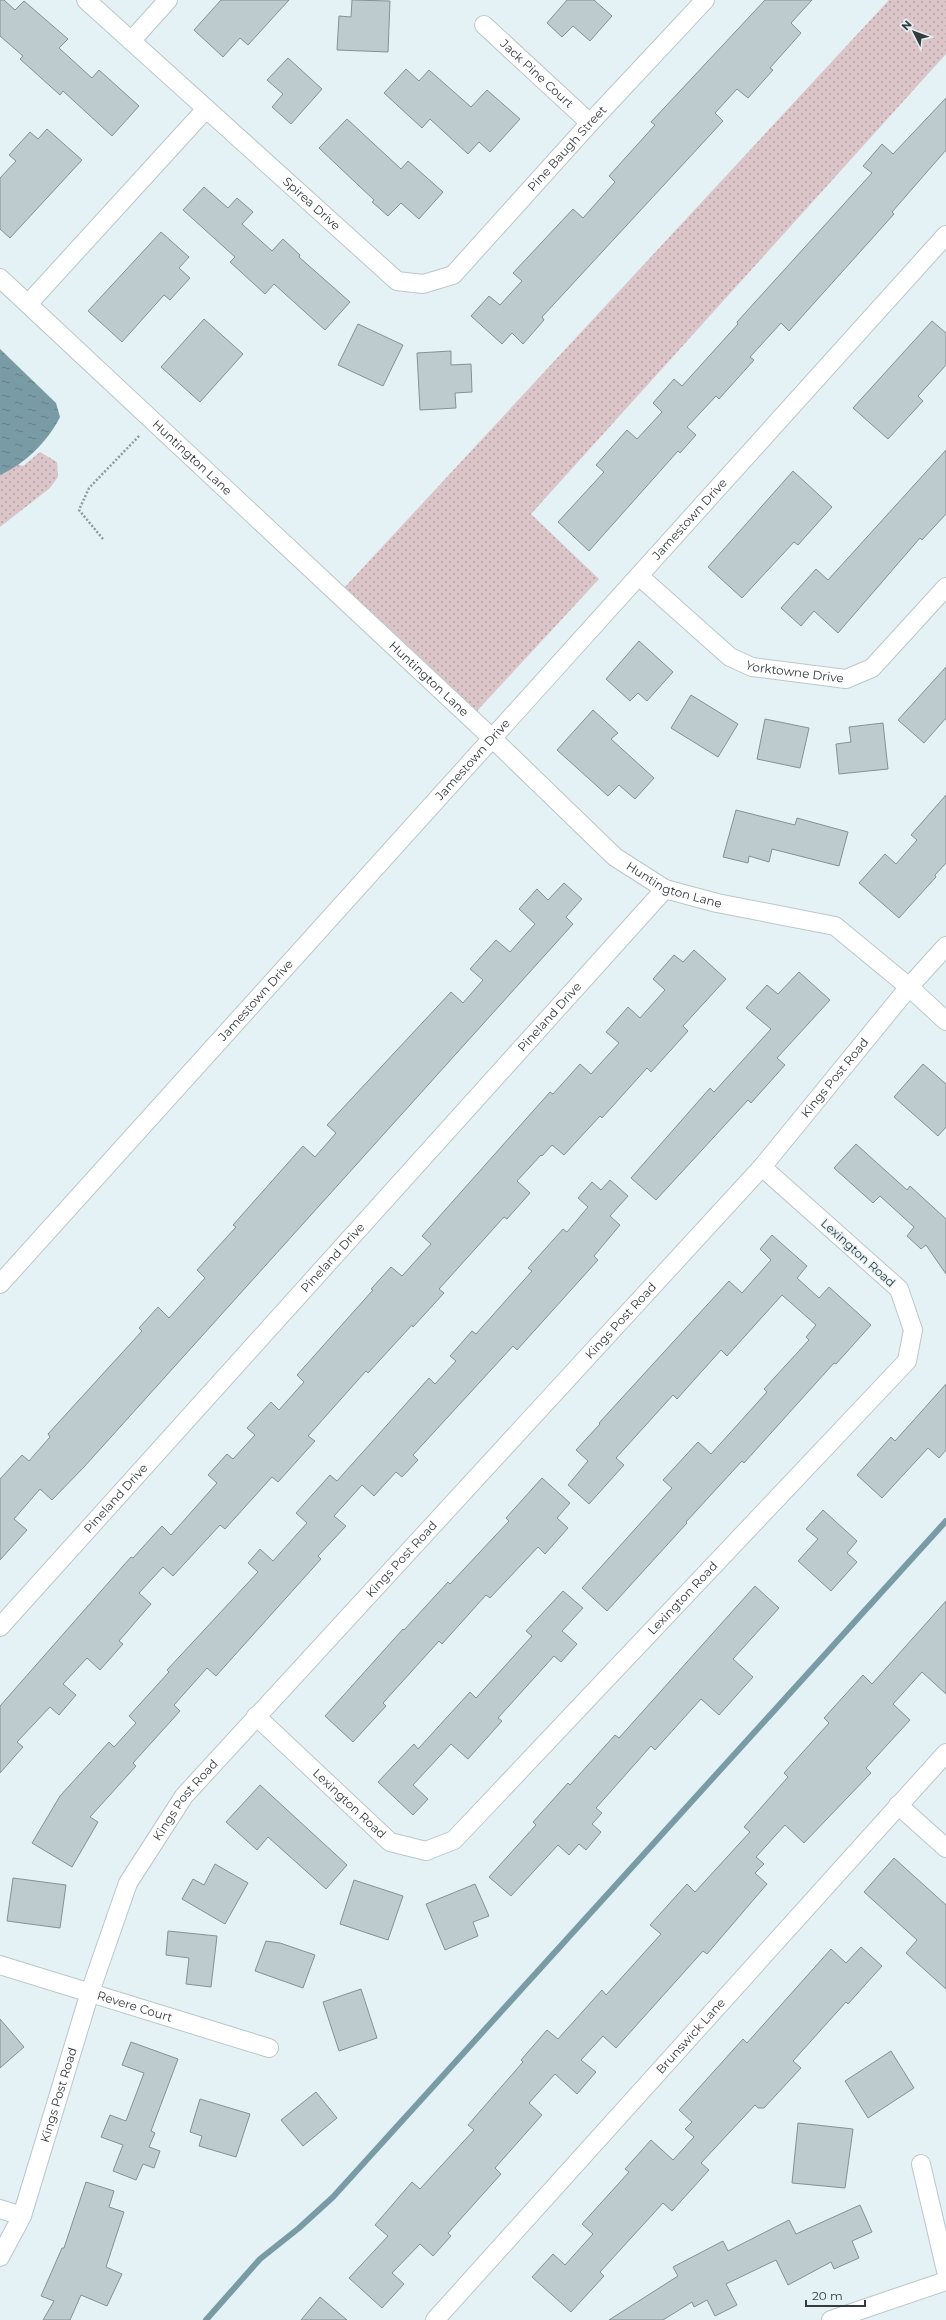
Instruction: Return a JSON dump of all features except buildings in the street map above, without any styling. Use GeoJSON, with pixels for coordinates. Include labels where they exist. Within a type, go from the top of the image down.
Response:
{"type":"FeatureCollection","features":[{"type":"Feature","properties":{"kind":"street","name":"Spirea Drive"},"geometry":{"type":"LineString","coordinates":[[86,0],[397,281],[423,284]]}},
{"type":"Feature","properties":{"kind":"street"},"geometry":{"type":"LineString","coordinates":[[131,41],[168,0]]}},
{"type":"Feature","properties":{"kind":"street","name":"Pine Baugh Street"},"geometry":{"type":"LineString","coordinates":[[423,284],[453,276],[590,123],[705,0]]}},
{"type":"Feature","properties":{"kind":"street","name":"Jack Pine Court"},"geometry":{"type":"LineString","coordinates":[[484,25],[590,123]]}},
{"type":"Feature","properties":{"kind":"street"},"geometry":{"type":"LineString","coordinates":[[28,304],[206,109]]}},
{"type":"Feature","properties":{"kind":"street","name":"Jamestown Drive"},"geometry":{"type":"LineString","coordinates":[[0,1284],[946,235]]}},
{"type":"Feature","properties":{"kind":"street","name":"Huntington Lane"},"geometry":{"type":"LineString","coordinates":[[0,278],[492,738],[615,857],[665,889],[717,903],[835,926],[909,987],[946,1021]]}},
{"type":"Feature","properties":{"kind":"street","name":"Yorktowne Drive"},"geometry":{"type":"LineString","coordinates":[[639,576],[730,657],[752,667],[846,679],[872,668],[946,587]]}},
{"type":"Feature","properties":{"kind":"street","name":"Pineland Drive"},"geometry":{"type":"LineString","coordinates":[[0,1627],[665,889]]}},
{"type":"Feature","properties":{"kind":"street","name":"Kings Post Road"},"geometry":{"type":"LineString","coordinates":[[0,2257],[22,2216],[90,1992],[128,1883],[184,1796],[762,1167],[909,987],[946,946]]}},
{"type":"Feature","properties":{"kind":"street","name":"Lexington Road"},"geometry":{"type":"LineString","coordinates":[[256,1716],[390,1842],[426,1852],[454,1840],[907,1361],[913,1330],[900,1289],[762,1167]]}},
{"type":"Feature","properties":{"kind":"street","name":"Brunswick Lane"},"geometry":{"type":"LineString","coordinates":[[435,2320],[946,1753]]}},
{"type":"Feature","properties":{"kind":"street"},"geometry":{"type":"LineString","coordinates":[[898,1805],[946,1848]]}},
{"type":"Feature","properties":{"kind":"street","name":"Revere Court"},"geometry":{"type":"LineString","coordinates":[[0,1965],[270,2048]]}},
{"type":"Feature","properties":{"kind":"street"},"geometry":{"type":"LineString","coordinates":[[921,2164],[946,2271]]}},
{"type":"Feature","properties":{"kind":"street"},"geometry":{"type":"LineString","coordinates":[[0,2209],[22,2216]]}},
{"type":"Feature","properties":{"kind":"street"},"geometry":{"type":"LineString","coordinates":[[831,2320],[946,2281]]}},
{"type":"Feature","properties":{"kind":"path"},"geometry":{"type":"LineString","coordinates":[[103,539],[79,510],[89,488],[153,422]]}},
{"type":"Feature","properties":{"kind":"shaded area"},"geometry":{"type":"Polygon","coordinates":[[[889,0],[946,0],[946,54],[531,514],[599,579],[477,711],[345,587],[889,0]]]}},
{"type":"Feature","properties":{"kind":"shaded area"},"geometry":{"type":"Polygon","coordinates":[[[40,452],[57,462],[58,477],[50,488],[0,527],[0,470],[10,463],[23,466],[40,452]]]}},
{"type":"Feature","properties":{"kind":"water"},"geometry":{"type":"Polygon","coordinates":[[[0,349],[56,403],[60,417],[49,435],[35,451],[18,465],[0,475],[0,349]]]}},
{"type":"Feature","properties":{"kind":"waterway"},"geometry":{"type":"LineString","coordinates":[[206,2320],[260,2259],[299,2228],[333,2197],[946,1521]]}}]}
